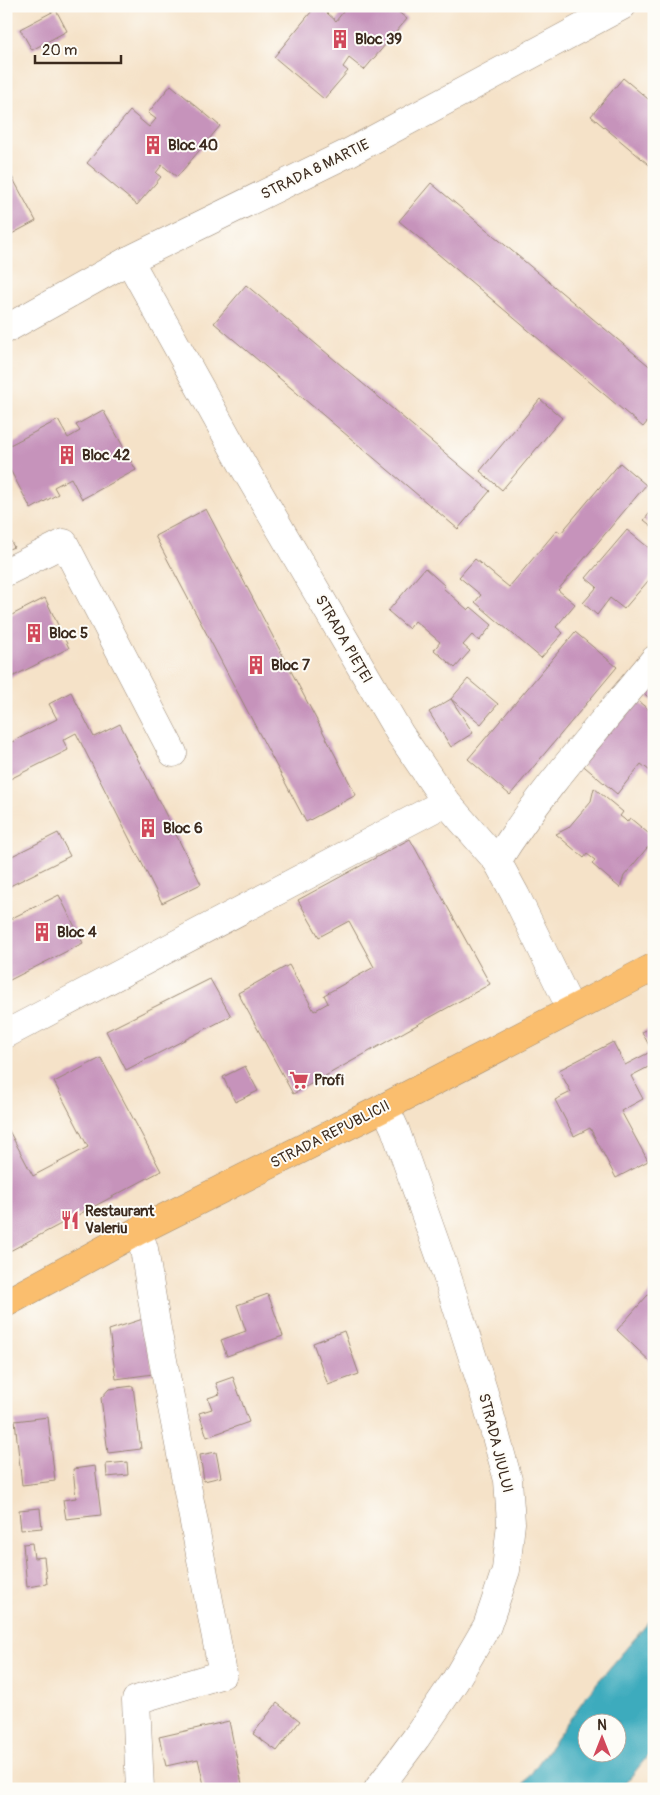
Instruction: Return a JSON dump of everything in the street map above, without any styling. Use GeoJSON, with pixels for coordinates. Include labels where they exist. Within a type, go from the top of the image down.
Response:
{"type":"FeatureCollection","features":[{"type":"Feature","properties":{"kind":"main road","name":"STRADA REPUBLICII"},"geometry":{"type":"LineString","coordinates":[[6,1303],[138,1231],[384,1107],[654,967]]}},
{"type":"Feature","properties":{"kind":"street","name":"STRADA 8 MARTIE"},"geometry":{"type":"LineString","coordinates":[[6,328],[129,260],[350,152],[622,6]]}},
{"type":"Feature","properties":{"kind":"street","name":"STRADA PIEȚEI"},"geometry":{"type":"LineString","coordinates":[[129,260],[246,469],[400,734],[446,802],[497,861],[571,1009]]}},
{"type":"Feature","properties":{"kind":"street"},"geometry":{"type":"LineString","coordinates":[[6,572],[64,543],[173,753]]}},
{"type":"Feature","properties":{"kind":"street"},"geometry":{"type":"LineString","coordinates":[[497,861],[514,833],[555,780],[654,660]]}},
{"type":"Feature","properties":{"kind":"street"},"geometry":{"type":"LineString","coordinates":[[6,1034],[446,802]]}},
{"type":"Feature","properties":{"kind":"street","name":"STRADA JIULUI"},"geometry":{"type":"LineString","coordinates":[[378,1789],[450,1689],[487,1626],[506,1570],[512,1523],[508,1480],[484,1393],[447,1276],[395,1129],[384,1107]]}},
{"type":"Feature","properties":{"kind":"street"},"geometry":{"type":"LineString","coordinates":[[138,1231],[144,1249],[222,1674],[136,1700],[140,1789]]}},
{"type":"Feature","properties":{"kind":"water"},"geometry":{"type":"Polygon","coordinates":[[[654,1616],[654,1748],[621,1789],[520,1789],[590,1691],[654,1616]]]}},
{"type":"Feature","properties":{"kind":"building","name":"Bloc 39"},"geometry":{"type":"Polygon","coordinates":[[[316,6],[319,6],[336,21],[343,12],[335,6],[391,6],[407,19],[364,70],[349,58],[343,67],[348,71],[324,99],[274,57],[316,6]]]}},
{"type":"Feature","properties":{"kind":"building"},"geometry":{"type":"Polygon","coordinates":[[[56,10],[67,31],[32,50],[20,29],[56,10]]]}},
{"type":"Feature","properties":{"kind":"building"},"geometry":{"type":"Polygon","coordinates":[[[623,78],[654,104],[654,169],[591,116],[623,78]]]}},
{"type":"Feature","properties":{"kind":"building","name":"Bloc 40"},"geometry":{"type":"Polygon","coordinates":[[[171,85],[220,126],[177,177],[162,165],[156,173],[161,177],[137,205],[87,163],[130,111],[149,127],[156,119],[148,113],[171,85]]]}},
{"type":"Feature","properties":{"kind":"building"},"geometry":{"type":"Polygon","coordinates":[[[12,177],[36,221],[6,237],[6,181],[12,177]]]}},
{"type":"Feature","properties":{"kind":"building"},"geometry":{"type":"Polygon","coordinates":[[[431,183],[654,370],[654,414],[643,427],[399,221],[431,183]]]}},
{"type":"Feature","properties":{"kind":"building"},"geometry":{"type":"Polygon","coordinates":[[[246,285],[490,491],[458,529],[214,323],[246,285]]]}},
{"type":"Feature","properties":{"kind":"building"},"geometry":{"type":"Polygon","coordinates":[[[540,399],[562,418],[502,490],[480,471],[540,399]]]}},
{"type":"Feature","properties":{"kind":"building","name":"Bloc 42"},"geometry":{"type":"Polygon","coordinates":[[[103,410],[136,470],[82,499],[71,478],[54,487],[58,494],[31,509],[6,462],[6,447],[58,420],[68,438],[80,431],[76,425],[103,410]]]}},
{"type":"Feature","properties":{"kind":"building"},"geometry":{"type":"Polygon","coordinates":[[[620,463],[646,485],[558,590],[575,604],[556,627],[563,633],[541,658],[475,602],[481,595],[459,577],[475,559],[509,587],[557,530],[561,533],[620,463]]]}},
{"type":"Feature","properties":{"kind":"building"},"geometry":{"type":"Polygon","coordinates":[[[654,508],[654,528],[644,520],[654,508]]]}},
{"type":"Feature","properties":{"kind":"building","name":"Bloc 7"},"geometry":{"type":"Polygon","coordinates":[[[206,509],[356,795],[306,822],[155,536],[206,509]]]}},
{"type":"Feature","properties":{"kind":"building"},"geometry":{"type":"Polygon","coordinates":[[[627,530],[654,552],[654,574],[624,609],[610,598],[597,615],[583,603],[597,587],[586,578],[627,530]]]}},
{"type":"Feature","properties":{"kind":"building"},"geometry":{"type":"Polygon","coordinates":[[[6,533],[14,547],[6,550],[6,533]]]}},
{"type":"Feature","properties":{"kind":"building"},"geometry":{"type":"Polygon","coordinates":[[[425,568],[445,586],[443,588],[468,610],[471,607],[492,625],[479,641],[472,635],[463,645],[470,651],[455,668],[434,650],[440,642],[415,621],[409,629],[388,611],[425,568]]]}},
{"type":"Feature","properties":{"kind":"building","name":"Bloc 5"},"geometry":{"type":"Polygon","coordinates":[[[45,598],[69,648],[6,680],[6,618],[45,598]]]}},
{"type":"Feature","properties":{"kind":"building"},"geometry":{"type":"Polygon","coordinates":[[[575,632],[617,667],[510,795],[468,759],[575,632]]]}},
{"type":"Feature","properties":{"kind":"building"},"geometry":{"type":"Polygon","coordinates":[[[654,673],[654,702],[640,690],[654,673]]]}},
{"type":"Feature","properties":{"kind":"building"},"geometry":{"type":"Polygon","coordinates":[[[468,679],[498,704],[481,724],[451,699],[468,679]]]}},
{"type":"Feature","properties":{"kind":"building"},"geometry":{"type":"Polygon","coordinates":[[[71,692],[94,737],[120,724],[201,884],[162,903],[76,733],[63,740],[68,750],[6,781],[6,745],[57,719],[49,704],[71,692]]]}},
{"type":"Feature","properties":{"kind":"building"},"geometry":{"type":"Polygon","coordinates":[[[633,697],[654,714],[654,774],[641,764],[617,794],[579,762],[633,697]]]}},
{"type":"Feature","properties":{"kind":"building"},"geometry":{"type":"Polygon","coordinates":[[[451,699],[473,733],[451,747],[429,712],[451,699]]]}},
{"type":"Feature","properties":{"kind":"building"},"geometry":{"type":"Polygon","coordinates":[[[594,788],[623,812],[620,816],[627,822],[630,818],[654,838],[654,845],[647,848],[624,876],[620,888],[592,864],[595,860],[587,854],[584,858],[556,834],[568,828],[591,801],[594,788]]]}},
{"type":"Feature","properties":{"kind":"building"},"geometry":{"type":"Polygon","coordinates":[[[58,833],[70,856],[6,888],[6,859],[58,833]]]}},
{"type":"Feature","properties":{"kind":"building"},"geometry":{"type":"Polygon","coordinates":[[[410,839],[490,984],[293,1094],[238,993],[289,965],[314,1011],[328,1003],[324,995],[374,967],[349,921],[319,937],[298,900],[410,839]]]}},
{"type":"Feature","properties":{"kind":"building","name":"Bloc 4"},"geometry":{"type":"Polygon","coordinates":[[[59,895],[83,943],[6,982],[6,921],[59,895]]]}},
{"type":"Feature","properties":{"kind":"building"},"geometry":{"type":"Polygon","coordinates":[[[210,979],[231,1016],[126,1070],[106,1031],[210,979]]]}},
{"type":"Feature","properties":{"kind":"building"},"geometry":{"type":"Polygon","coordinates":[[[654,1026],[654,1064],[631,1076],[643,1099],[621,1111],[648,1161],[616,1178],[590,1128],[574,1136],[555,1100],[571,1092],[559,1070],[613,1042],[625,1065],[652,1051],[642,1032],[654,1026]]]}},
{"type":"Feature","properties":{"kind":"building"},"geometry":{"type":"Polygon","coordinates":[[[101,1058],[161,1171],[6,1253],[6,1125],[33,1176],[88,1147],[54,1082],[101,1058]]]}},
{"type":"Feature","properties":{"kind":"building"},"geometry":{"type":"Polygon","coordinates":[[[245,1066],[258,1091],[235,1102],[223,1077],[245,1066]]]}},
{"type":"Feature","properties":{"kind":"building"},"geometry":{"type":"Polygon","coordinates":[[[654,1288],[654,1365],[617,1330],[654,1288]]]}},
{"type":"Feature","properties":{"kind":"building"},"geometry":{"type":"Polygon","coordinates":[[[268,1294],[283,1336],[227,1356],[221,1340],[246,1331],[237,1305],[268,1294]]]}},
{"type":"Feature","properties":{"kind":"building"},"geometry":{"type":"Polygon","coordinates":[[[146,1318],[153,1374],[116,1379],[109,1330],[146,1318]]]}},
{"type":"Feature","properties":{"kind":"building"},"geometry":{"type":"Polygon","coordinates":[[[344,1331],[359,1374],[328,1385],[313,1343],[344,1331]]]}},
{"type":"Feature","properties":{"kind":"building"},"geometry":{"type":"Polygon","coordinates":[[[233,1377],[249,1422],[207,1437],[199,1413],[212,1409],[208,1398],[220,1394],[216,1383],[233,1377]]]}},
{"type":"Feature","properties":{"kind":"building"},"geometry":{"type":"Polygon","coordinates":[[[133,1386],[141,1449],[108,1453],[101,1398],[109,1389],[133,1386]]]}},
{"type":"Feature","properties":{"kind":"building"},"geometry":{"type":"Polygon","coordinates":[[[48,1417],[55,1481],[22,1485],[15,1421],[48,1417]]]}},
{"type":"Feature","properties":{"kind":"building"},"geometry":{"type":"Polygon","coordinates":[[[216,1452],[221,1477],[204,1481],[200,1455],[216,1452]]]}},
{"type":"Feature","properties":{"kind":"building"},"geometry":{"type":"Polygon","coordinates":[[[127,1462],[128,1475],[107,1477],[106,1464],[127,1462]]]}},
{"type":"Feature","properties":{"kind":"building"},"geometry":{"type":"Polygon","coordinates":[[[95,1466],[101,1515],[66,1519],[63,1500],[76,1498],[73,1469],[95,1466]]]}},
{"type":"Feature","properties":{"kind":"building"},"geometry":{"type":"Polygon","coordinates":[[[40,1508],[42,1528],[21,1530],[19,1510],[40,1508]]]}},
{"type":"Feature","properties":{"kind":"building"},"geometry":{"type":"Polygon","coordinates":[[[32,1543],[34,1558],[44,1557],[47,1584],[27,1587],[23,1544],[32,1543]]]}},
{"type":"Feature","properties":{"kind":"building"},"geometry":{"type":"Polygon","coordinates":[[[277,1703],[300,1721],[277,1751],[253,1734],[277,1703]]]}},
{"type":"Feature","properties":{"kind":"building"},"geometry":{"type":"Polygon","coordinates":[[[229,1721],[243,1789],[205,1789],[198,1759],[166,1766],[159,1737],[229,1721]]]}},
{"type":"Feature","properties":{"kind":"place","name":"Bloc 39"},"geometry":{"type":"Point","coordinates":[340,39]}},
{"type":"Feature","properties":{"kind":"place","name":"Bloc 40"},"geometry":{"type":"Point","coordinates":[153,145]}},
{"type":"Feature","properties":{"kind":"place","name":"Bloc 42"},"geometry":{"type":"Point","coordinates":[67,455]}},
{"type":"Feature","properties":{"kind":"place","name":"Bloc 5"},"geometry":{"type":"Point","coordinates":[34,633]}},
{"type":"Feature","properties":{"kind":"place","name":"Bloc 7"},"geometry":{"type":"Point","coordinates":[256,665]}},
{"type":"Feature","properties":{"kind":"place","name":"Bloc 6"},"geometry":{"type":"Point","coordinates":[148,828]}},
{"type":"Feature","properties":{"kind":"place","name":"Bloc 4"},"geometry":{"type":"Point","coordinates":[42,932]}},
{"type":"Feature","properties":{"kind":"place","name":"Profi"},"geometry":{"type":"Point","coordinates":[299,1080]}},
{"type":"Feature","properties":{"kind":"place","name":"Restaurant Valeriu"},"geometry":{"type":"Point","coordinates":[70,1220]}}]}
